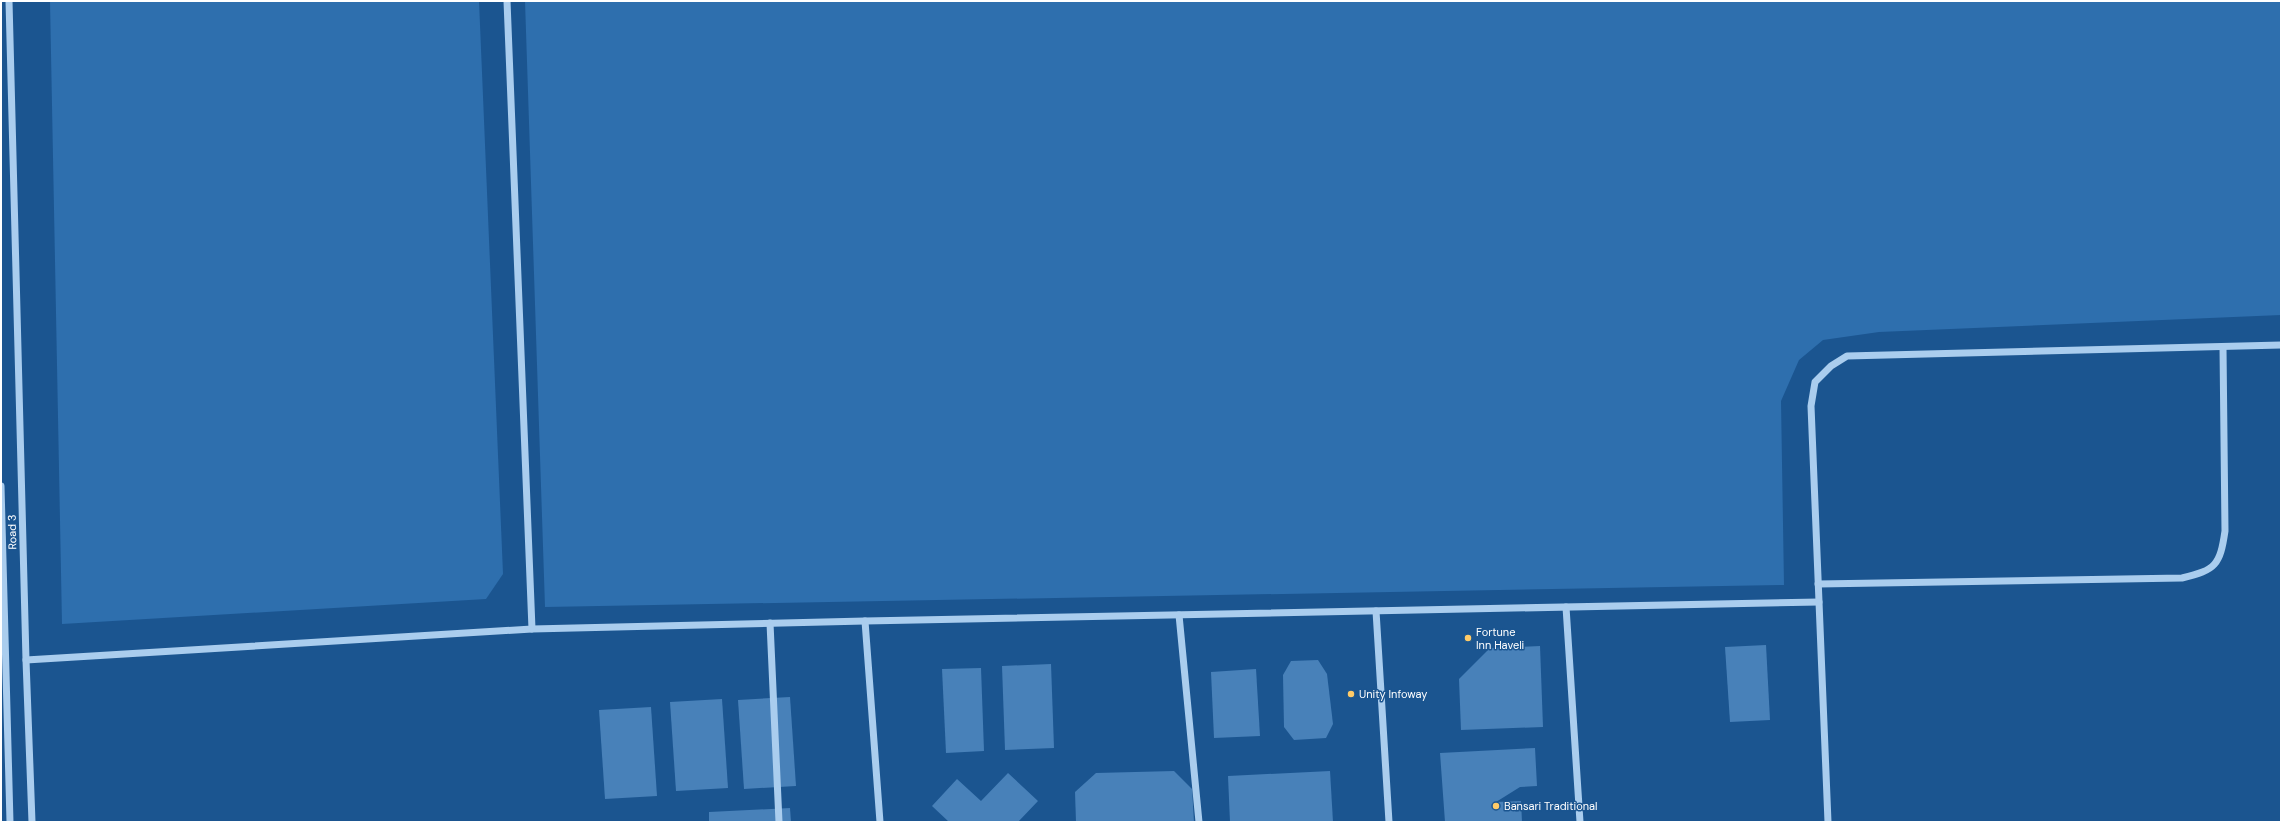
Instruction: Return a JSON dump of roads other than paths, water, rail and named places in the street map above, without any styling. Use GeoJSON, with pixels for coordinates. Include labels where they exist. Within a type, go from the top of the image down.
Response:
{"type":"FeatureCollection","features":[{"type":"Feature","properties":{"kind":"street","name":"Road 3"},"geometry":{"type":"LineString","coordinates":[[9,1],[26,660],[32,822]]}},
{"type":"Feature","properties":{"kind":"street"},"geometry":{"type":"LineString","coordinates":[[507,1],[532,629]]}},
{"type":"Feature","properties":{"kind":"street"},"geometry":{"type":"LineString","coordinates":[[1828,822],[1811,406],[1815,382],[1831,366],[1847,356],[2223,347],[2281,344]]}},
{"type":"Feature","properties":{"kind":"street"},"geometry":{"type":"LineString","coordinates":[[1818,584],[2182,578],[2211,569],[2221,555],[2225,531],[2223,347]]}},
{"type":"Feature","properties":{"kind":"street","name":"Road 3"},"geometry":{"type":"LineString","coordinates":[[1,486],[10,822]]}},
{"type":"Feature","properties":{"kind":"street"},"geometry":{"type":"LineString","coordinates":[[26,660],[532,629],[865,620],[1819,602]]}},
{"type":"Feature","properties":{"kind":"street"},"geometry":{"type":"LineString","coordinates":[[1566,607],[1580,822]]}},
{"type":"Feature","properties":{"kind":"street"},"geometry":{"type":"LineString","coordinates":[[1376,611],[1389,822]]}},
{"type":"Feature","properties":{"kind":"street"},"geometry":{"type":"LineString","coordinates":[[1178,615],[1199,822]]}},
{"type":"Feature","properties":{"kind":"street"},"geometry":{"type":"LineString","coordinates":[[865,620],[880,822]]}},
{"type":"Feature","properties":{"kind":"street"},"geometry":{"type":"LineString","coordinates":[[770,623],[779,822]]}},
{"type":"Feature","properties":{"kind":"place","name":"Fortune Inn Haveli"},"geometry":{"type":"Point","coordinates":[1468,638]}},
{"type":"Feature","properties":{"kind":"place","name":"Unity Infoway"},"geometry":{"type":"Point","coordinates":[1351,694]}},
{"type":"Feature","properties":{"kind":"place","name":"Bansari Traditional"},"geometry":{"type":"Point","coordinates":[1496,806]}}]}
